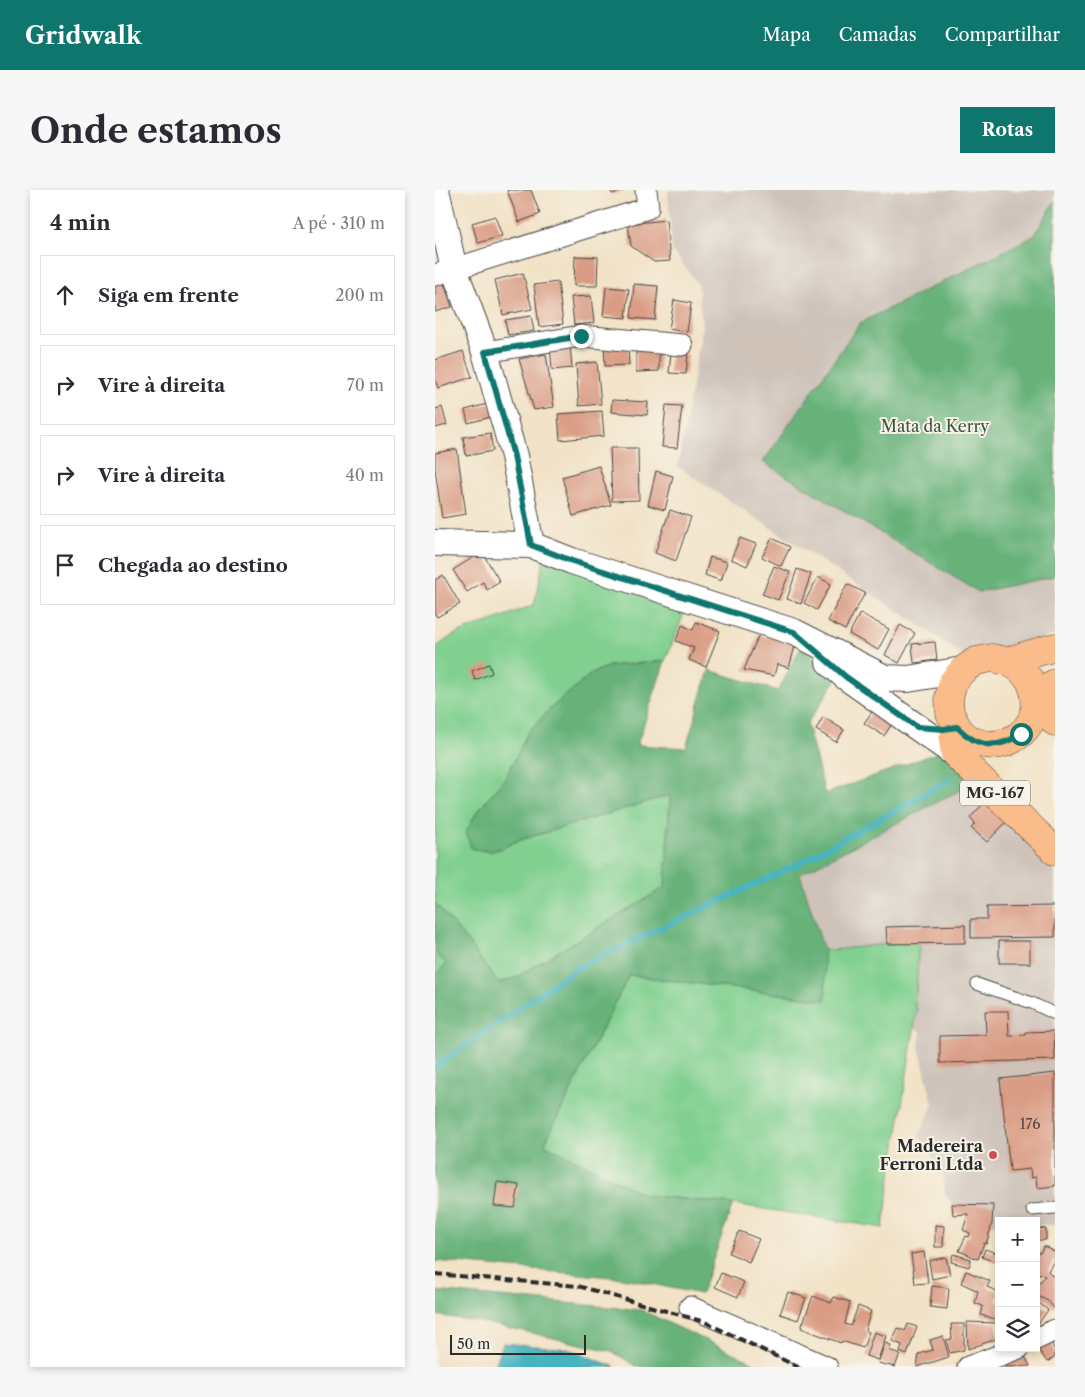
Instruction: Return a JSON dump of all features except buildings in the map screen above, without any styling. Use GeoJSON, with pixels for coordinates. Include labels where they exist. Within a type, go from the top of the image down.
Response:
{"type":"FeatureCollection","features":[{"type":"Feature","properties":{"kind":"main road"},"geometry":{"type":"LineString","coordinates":[[1007,661],[1055,647]]}},
{"type":"Feature","properties":{"kind":"main road"},"geometry":{"type":"LineString","coordinates":[[1045,688],[1030,723],[1021,734],[1009,742],[995,745],[980,744],[967,737],[957,727],[950,713],[949,697],[953,682],[963,670],[976,662],[992,658],[1007,661],[1020,669],[1030,680],[1045,688],[1055,722]]}},
{"type":"Feature","properties":{"kind":"main road"},"geometry":{"type":"LineString","coordinates":[[955,754],[953,740],[957,727]]}},
{"type":"Feature","properties":{"kind":"main road","name":"MG-167"},"geometry":{"type":"LineString","coordinates":[[955,754],[1055,851]]}},
{"type":"Feature","properties":{"kind":"street"},"geometry":{"type":"LineString","coordinates":[[436,190],[444,272],[485,352],[514,456],[531,545]]}},
{"type":"Feature","properties":{"kind":"street"},"geometry":{"type":"LineString","coordinates":[[444,272],[647,199]]}},
{"type":"Feature","properties":{"kind":"street"},"geometry":{"type":"LineString","coordinates":[[485,352],[581,336],[682,345]]}},
{"type":"Feature","properties":{"kind":"street"},"geometry":{"type":"LineString","coordinates":[[438,548],[531,545],[572,561],[794,632],[885,678],[908,679],[963,670]]}},
{"type":"Feature","properties":{"kind":"street","name":"MG-167"},"geometry":{"type":"LineString","coordinates":[[794,632],[846,677],[955,754]]}},
{"type":"Feature","properties":{"kind":"street"},"geometry":{"type":"LineString","coordinates":[[917,727],[944,729],[957,727]]}},
{"type":"Feature","properties":{"kind":"street"},"geometry":{"type":"LineString","coordinates":[[690,1307],[827,1367]]}},
{"type":"Feature","properties":{"kind":"street"},"geometry":{"type":"LineString","coordinates":[[1040,1338],[1055,1330]]}},
{"type":"Feature","properties":{"kind":"street"},"geometry":{"type":"LineString","coordinates":[[968,1367],[1006,1355]]}},
{"type":"Feature","properties":{"kind":"lane"},"geometry":{"type":"LineString","coordinates":[[977,984],[1055,1014]]}},
{"type":"Feature","properties":{"kind":"lane"},"geometry":{"type":"LineString","coordinates":[[1032,1210],[1055,1208]]}},
{"type":"Feature","properties":{"kind":"shaded area"},"geometry":{"type":"Polygon","coordinates":[[[668,190],[1055,190],[1055,201],[1034,236],[860,323],[979,592],[1055,576],[1055,635],[966,658],[936,636],[678,467],[702,328],[698,284],[672,250],[668,190]]]}},
{"type":"Feature","properties":{"kind":"shaded area"},"geometry":{"type":"Polygon","coordinates":[[[979,780],[1055,854],[1055,1225],[1040,1225],[1040,1217],[995,1217],[995,1224],[992,1224],[992,1205],[952,1204],[945,1193],[943,1174],[919,1135],[933,1105],[919,1047],[921,1031],[914,1028],[917,1009],[915,1006],[919,944],[887,944],[824,951],[799,874],[979,780]]]}},
{"type":"Feature","properties":{"kind":"green space","name":"Mata da Kerry"},"geometry":{"type":"Polygon","coordinates":[[[1055,201],[1055,576],[979,592],[763,462],[860,323],[1034,236],[1055,201]]]}},
{"type":"Feature","properties":{"kind":"green space"},"geometry":{"type":"Polygon","coordinates":[[[544,559],[688,604],[665,661],[609,666],[592,673],[551,708],[528,732],[506,777],[475,815],[471,848],[484,851],[494,850],[517,841],[670,795],[665,887],[515,978],[498,983],[468,942],[435,903],[435,648],[453,635],[534,605],[544,559]]]}},
{"type":"Feature","properties":{"kind":"green space"},"geometry":{"type":"Polygon","coordinates":[[[801,647],[838,677],[807,724],[825,794],[942,751],[979,780],[800,874],[824,951],[826,1000],[629,975],[544,1144],[645,1195],[733,1204],[701,1294],[622,1278],[435,1261],[435,975],[446,964],[435,953],[435,903],[468,942],[498,983],[515,978],[665,887],[670,795],[517,841],[490,851],[471,848],[466,832],[475,815],[506,777],[528,732],[551,708],[592,673],[609,666],[665,661],[637,745],[686,748],[709,670],[778,691],[801,647]]]}},
{"type":"Feature","properties":{"kind":"green space"},"geometry":{"type":"Polygon","coordinates":[[[919,943],[915,1006],[917,1009],[883,1228],[733,1204],[645,1195],[544,1145],[629,975],[825,1000],[824,951],[887,944],[919,943]]]}},
{"type":"Feature","properties":{"kind":"green space"},"geometry":{"type":"Polygon","coordinates":[[[435,953],[446,964],[435,975],[435,953]]]}},
{"type":"Feature","properties":{"kind":"green space"},"geometry":{"type":"Polygon","coordinates":[[[435,1291],[641,1310],[763,1367],[638,1367],[611,1351],[487,1323],[435,1315],[435,1291]]]}},
{"type":"Feature","properties":{"kind":"water"},"geometry":{"type":"Polygon","coordinates":[[[503,1343],[569,1349],[615,1367],[495,1367],[503,1343]]]}},
{"type":"Feature","properties":{"kind":"waterway"},"geometry":{"type":"LineString","coordinates":[[435,1067],[580,966],[796,865],[950,780]]}},
{"type":"Feature","properties":{"kind":"railway"},"geometry":{"type":"LineString","coordinates":[[435,1274],[578,1286],[705,1322],[798,1367]]}},
{"type":"Feature","properties":{"kind":"place","name":"Madereira Ferroni Ltda"},"geometry":{"type":"Point","coordinates":[993,1155]}},
{"type":"Feature","properties":{"kind":"route"},"geometry":{"type":"LineString","coordinates":[[581,336],[485,352],[514,456],[531,545],[572,561],[794,632],[846,677],[917,727],[944,729],[957,727],[967,737],[980,744],[995,745],[1009,742],[1021,734]]}}]}
